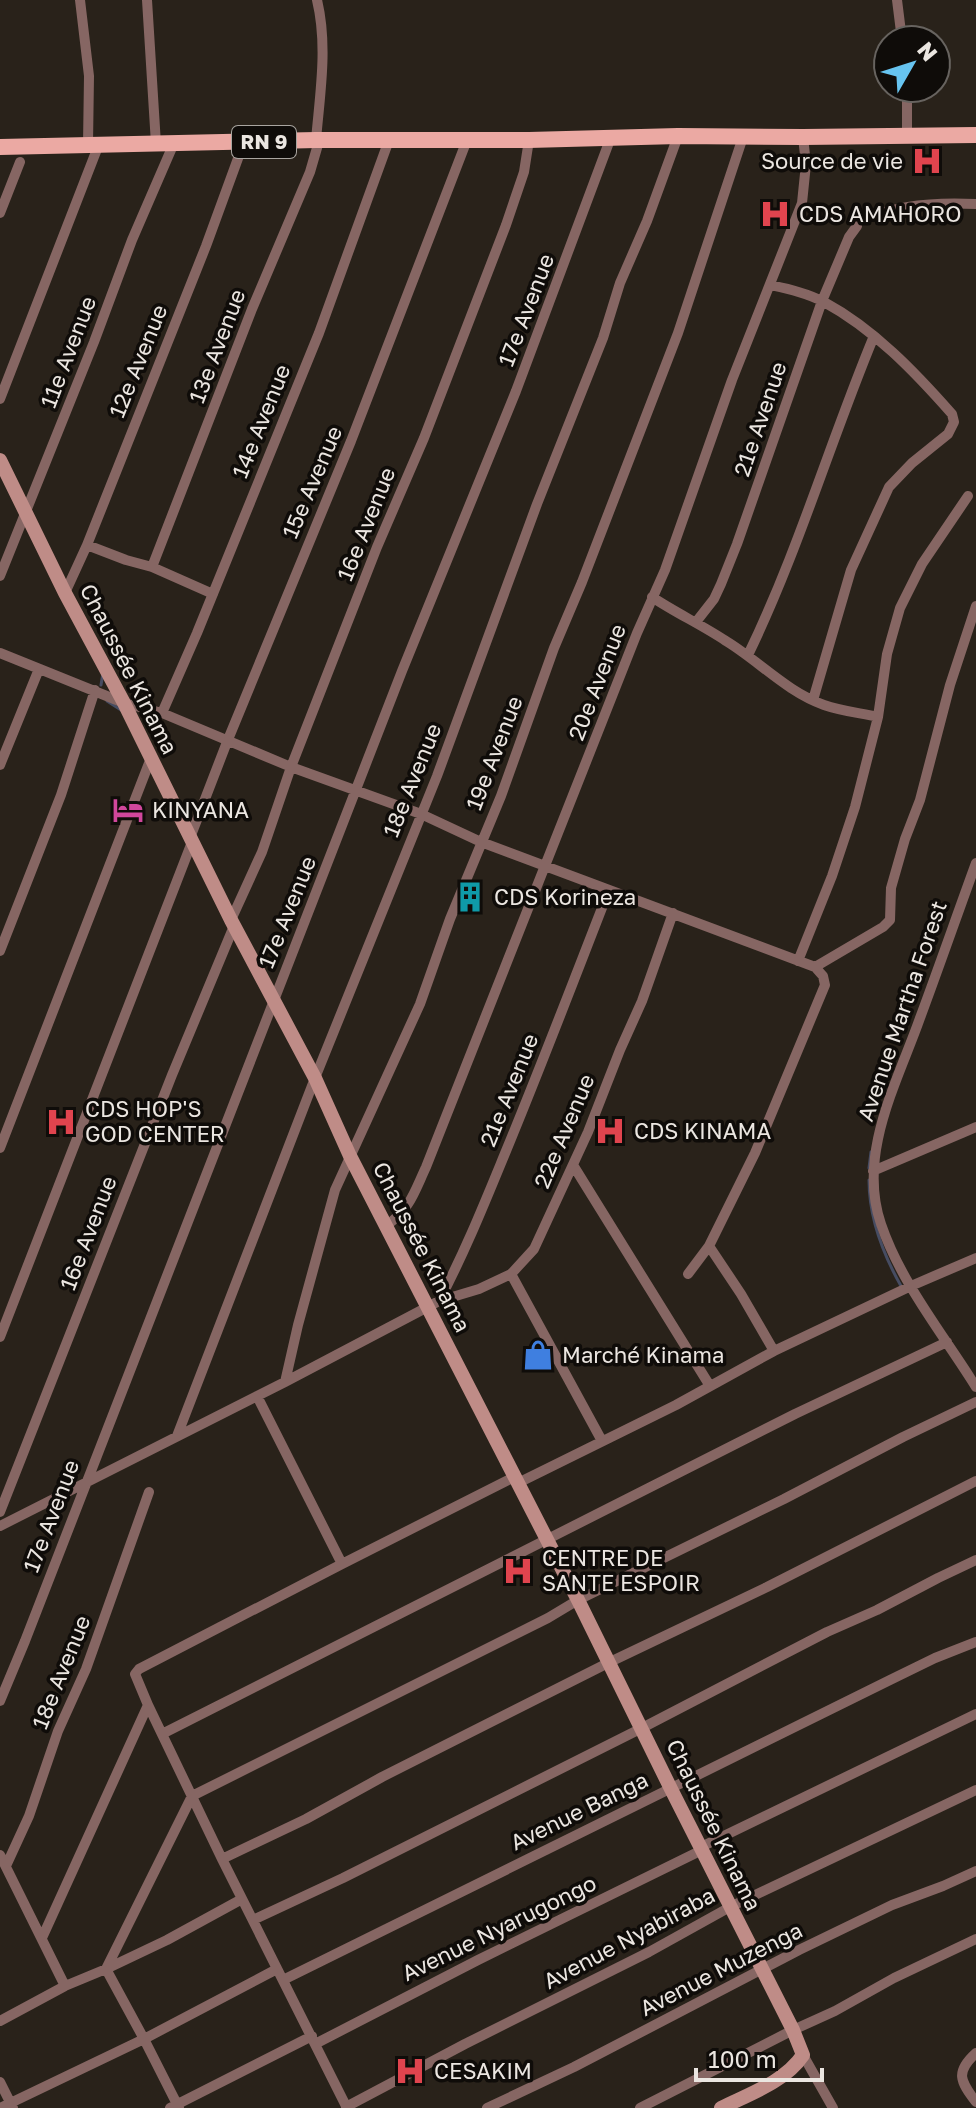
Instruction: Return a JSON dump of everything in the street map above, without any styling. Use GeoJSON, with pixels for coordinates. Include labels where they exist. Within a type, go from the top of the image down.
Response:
{"type":"FeatureCollection","features":[{"type":"Feature","properties":{"kind":"main road","name":"RN 9"},"geometry":{"type":"LineString","coordinates":[[0,147],[317,140],[976,135]]}},
{"type":"Feature","properties":{"kind":"street"},"geometry":{"type":"LineString","coordinates":[[0,399],[93,144],[80,0]]}},
{"type":"Feature","properties":{"kind":"street"},"geometry":{"type":"LineString","coordinates":[[147,0],[156,144]]}},
{"type":"Feature","properties":{"kind":"street","name":"13e Avenue"},"geometry":{"type":"LineString","coordinates":[[152,567],[252,309],[310,172],[317,140],[323,59],[317,0]]}},
{"type":"Feature","properties":{"kind":"street"},"geometry":{"type":"LineString","coordinates":[[897,0],[900,24]]}},
{"type":"Feature","properties":{"kind":"street"},"geometry":{"type":"LineString","coordinates":[[907,104],[907,136]]}},
{"type":"Feature","properties":{"kind":"street","name":"18e Avenue"},"geometry":{"type":"LineString","coordinates":[[177,1436],[315,1078],[437,776],[537,504],[603,338],[620,283],[678,136]]}},
{"type":"Feature","properties":{"kind":"street","name":"17e Avenue"},"geometry":{"type":"LineString","coordinates":[[0,1701],[428,606],[516,391],[611,137]]}},
{"type":"Feature","properties":{"kind":"street","name":"19e Avenue"},"geometry":{"type":"LineString","coordinates":[[285,1382],[335,1190],[420,1004],[505,786],[554,648],[678,333],[743,137]]}},
{"type":"Feature","properties":{"kind":"street","name":"20e Avenue"},"geometry":{"type":"LineString","coordinates":[[386,1226],[403,1213],[415,1192],[676,540],[732,380],[802,203],[806,164],[803,137]]}},
{"type":"Feature","properties":{"kind":"street","name":"14e Avenue"},"geometry":{"type":"LineString","coordinates":[[162,713],[319,333],[389,140]]}},
{"type":"Feature","properties":{"kind":"street","name":"15e Avenue"},"geometry":{"type":"LineString","coordinates":[[0,1337],[227,742],[351,441],[467,140]]}},
{"type":"Feature","properties":{"kind":"street","name":"16e Avenue"},"geometry":{"type":"LineString","coordinates":[[0,1512],[262,852],[291,767],[377,547],[424,438],[506,225],[524,172],[529,140]]}},
{"type":"Feature","properties":{"kind":"street","name":"12e Avenue"},"geometry":{"type":"LineString","coordinates":[[65,593],[206,246],[244,142]]}},
{"type":"Feature","properties":{"kind":"street","name":"11e Avenue"},"geometry":{"type":"LineString","coordinates":[[0,576],[132,240],[174,143]]}},
{"type":"Feature","properties":{"kind":"street"},"geometry":{"type":"LineString","coordinates":[[0,213],[20,162]]}},
{"type":"Feature","properties":{"kind":"street","name":"21e Avenue"},"geometry":{"type":"LineString","coordinates":[[696,622],[714,599],[737,544],[822,301],[849,237],[861,222],[890,210],[976,204]]}},
{"type":"Feature","properties":{"kind":"street"},"geometry":{"type":"LineString","coordinates":[[770,285],[822,301],[848,316],[905,364],[952,414],[954,422],[948,434],[912,463],[889,487],[851,570],[813,700]]}},
{"type":"Feature","properties":{"kind":"street"},"geometry":{"type":"LineString","coordinates":[[748,655],[798,539],[874,336]]}},
{"type":"Feature","properties":{"kind":"street","name":"Chaussée Kinama"},"geometry":{"type":"LineString","coordinates":[[0,460],[233,923],[315,1078],[350,1156],[386,1226],[434,1305],[516,1480],[610,1662],[803,2055]]}},
{"type":"Feature","properties":{"kind":"street"},"geometry":{"type":"LineString","coordinates":[[798,961],[855,807],[878,717],[887,654],[900,608],[922,564],[968,496]]}},
{"type":"Feature","properties":{"kind":"street"},"geometry":{"type":"LineString","coordinates":[[87,545],[152,567],[213,594]]}},
{"type":"Feature","properties":{"kind":"street"},"geometry":{"type":"LineString","coordinates":[[652,597],[748,655],[789,687],[813,700],[878,717]]}},
{"type":"Feature","properties":{"kind":"street"},"geometry":{"type":"LineString","coordinates":[[815,967],[890,920],[891,888],[976,606]]}},
{"type":"Feature","properties":{"kind":"street"},"geometry":{"type":"LineString","coordinates":[[0,653],[95,693],[162,713],[291,767],[421,814],[481,842],[815,967],[823,976],[825,985],[768,1124],[709,1246],[688,1274]]}},
{"type":"Feature","properties":{"kind":"street"},"geometry":{"type":"LineString","coordinates":[[0,765],[39,671]]}},
{"type":"Feature","properties":{"kind":"street"},"geometry":{"type":"LineString","coordinates":[[0,951],[61,795],[95,693]]}},
{"type":"Feature","properties":{"kind":"street"},"geometry":{"type":"LineString","coordinates":[[0,1148],[151,758]]}},
{"type":"Feature","properties":{"kind":"street","name":"Avenue Martha Forest"},"geometry":{"type":"LineString","coordinates":[[976,863],[881,1124],[873,1171],[880,1222],[895,1259],[976,1387]]}},
{"type":"Feature","properties":{"kind":"street","name":"21e Avenue"},"geometry":{"type":"LineString","coordinates":[[434,1305],[459,1265],[479,1218],[609,890]]}},
{"type":"Feature","properties":{"kind":"street","name":"22e Avenue"},"geometry":{"type":"LineString","coordinates":[[0,1526],[434,1305],[511,1274],[534,1249],[588,1132],[642,1001],[673,913]]}},
{"type":"Feature","properties":{"kind":"street"},"geometry":{"type":"LineString","coordinates":[[873,1171],[976,1127]]}},
{"type":"Feature","properties":{"kind":"street"},"geometry":{"type":"LineString","coordinates":[[573,1165],[710,1386]]}},
{"type":"Feature","properties":{"kind":"street"},"geometry":{"type":"LineString","coordinates":[[709,1246],[774,1351]]}},
{"type":"Feature","properties":{"kind":"street"},"geometry":{"type":"LineString","coordinates":[[344,2107],[135,1674],[139,1669],[342,1564],[602,1441],[774,1351],[976,1258]]}},
{"type":"Feature","properties":{"kind":"street"},"geometry":{"type":"LineString","coordinates":[[511,1274],[602,1441]]}},
{"type":"Feature","properties":{"kind":"street"},"geometry":{"type":"LineString","coordinates":[[162,1734],[795,1414],[947,1342]]}},
{"type":"Feature","properties":{"kind":"street"},"geometry":{"type":"LineString","coordinates":[[257,1396],[342,1564]]}},
{"type":"Feature","properties":{"kind":"street"},"geometry":{"type":"LineString","coordinates":[[106,1969],[192,1796],[976,1402]]}},
{"type":"Feature","properties":{"kind":"street"},"geometry":{"type":"LineString","coordinates":[[222,1859],[976,1481]]}},
{"type":"Feature","properties":{"kind":"street","name":"18e Avenue"},"geometry":{"type":"LineString","coordinates":[[6,1866],[29,1816],[58,1731],[86,1669],[149,1492]]}},
{"type":"Feature","properties":{"kind":"street"},"geometry":{"type":"LineString","coordinates":[[253,1920],[343,1878],[827,1632],[976,1560]]}},
{"type":"Feature","properties":{"kind":"street","name":"Avenue Banga"},"geometry":{"type":"LineString","coordinates":[[283,1980],[935,1658],[976,1642]]}},
{"type":"Feature","properties":{"kind":"street"},"geometry":{"type":"LineString","coordinates":[[42,1938],[148,1705]]}},
{"type":"Feature","properties":{"kind":"street","name":"Avenue Nyarugongo"},"geometry":{"type":"LineString","coordinates":[[175,2107],[976,1714]]}},
{"type":"Feature","properties":{"kind":"street","name":"Avenue Nyabiraba"},"geometry":{"type":"LineString","coordinates":[[344,2107],[649,1952],[730,1907],[976,1790]]}},
{"type":"Feature","properties":{"kind":"street"},"geometry":{"type":"LineString","coordinates":[[0,1855],[65,1986]]}},
{"type":"Feature","properties":{"kind":"street","name":"Avenue Muzenga"},"geometry":{"type":"LineString","coordinates":[[487,2108],[892,1905],[976,1871]]}},
{"type":"Feature","properties":{"kind":"street"},"geometry":{"type":"LineString","coordinates":[[0,2021],[242,1899]]}},
{"type":"Feature","properties":{"kind":"street"},"geometry":{"type":"LineString","coordinates":[[640,2108],[976,1939]]}},
{"type":"Feature","properties":{"kind":"street"},"geometry":{"type":"LineString","coordinates":[[106,1969],[144,2039],[175,2107]]}},
{"type":"Feature","properties":{"kind":"street"},"geometry":{"type":"LineString","coordinates":[[0,2082],[8,2106],[277,1969]]}},
{"type":"Feature","properties":{"kind":"street"},"geometry":{"type":"LineString","coordinates":[[976,2053],[963,2066],[961,2074],[964,2085],[976,2102]]}},
{"type":"Feature","properties":{"kind":"street"},"geometry":{"type":"LineString","coordinates":[[721,2108],[785,2074],[797,2065],[803,2055],[833,2108]]}},
{"type":"Feature","properties":{"kind":"waterway"},"geometry":{"type":"LineString","coordinates":[[101,685],[103,673]]}},
{"type":"Feature","properties":{"kind":"waterway"},"geometry":{"type":"LineString","coordinates":[[107,701],[121,710]]}},
{"type":"Feature","properties":{"kind":"waterway"},"geometry":{"type":"LineString","coordinates":[[869,1168],[871,1152]]}},
{"type":"Feature","properties":{"kind":"waterway"},"geometry":{"type":"LineString","coordinates":[[869,1180],[871,1208],[878,1235],[901,1286]]}},
{"type":"Feature","properties":{"kind":"place","name":"Source de vie"},"geometry":{"type":"Point","coordinates":[927,161]}},
{"type":"Feature","properties":{"kind":"place","name":"CDS AMAHORO"},"geometry":{"type":"Point","coordinates":[775,214]}},
{"type":"Feature","properties":{"kind":"place","name":"KINYANA"},"geometry":{"type":"Point","coordinates":[128,810]}},
{"type":"Feature","properties":{"kind":"place","name":"CDS Korineza"},"geometry":{"type":"Point","coordinates":[470,897]}},
{"type":"Feature","properties":{"kind":"place","name":"CDS HOP'S GOD CENTER"},"geometry":{"type":"Point","coordinates":[61,1122]}},
{"type":"Feature","properties":{"kind":"place","name":"CDS KINAMA"},"geometry":{"type":"Point","coordinates":[610,1131]}},
{"type":"Feature","properties":{"kind":"place","name":"Marché Kinama"},"geometry":{"type":"Point","coordinates":[538,1355]}},
{"type":"Feature","properties":{"kind":"place","name":"CENTRE DE SANTE ESPOIR"},"geometry":{"type":"Point","coordinates":[518,1571]}},
{"type":"Feature","properties":{"kind":"place","name":"CESAKIM"},"geometry":{"type":"Point","coordinates":[410,2071]}}]}
